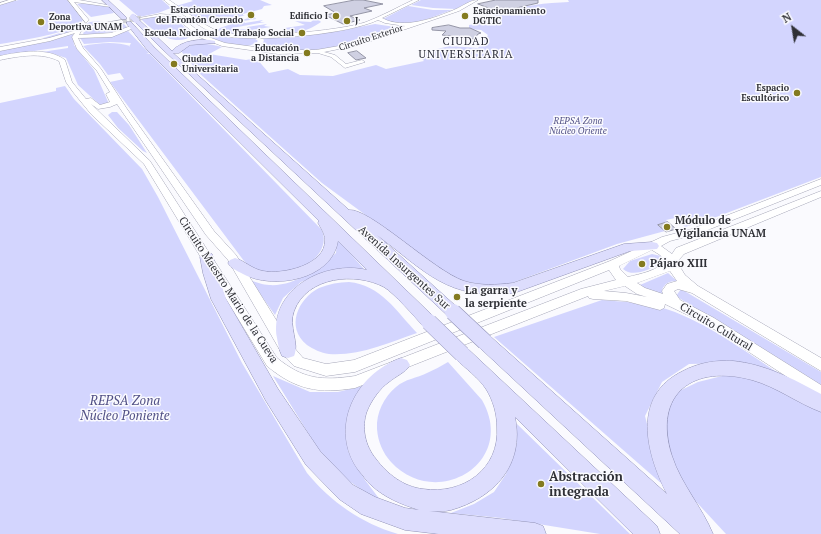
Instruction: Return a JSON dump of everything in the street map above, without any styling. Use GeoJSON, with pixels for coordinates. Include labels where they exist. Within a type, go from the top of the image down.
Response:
{"type":"FeatureCollection","features":[{"type":"Feature","properties":{"kind":"main road","name":"Avenida Insurgentes Sur"},"geometry":{"type":"LineString","coordinates":[[105,0],[113,3],[148,31],[181,63],[696,534]]}},
{"type":"Feature","properties":{"kind":"main road","name":"Avenida Insurgentes Sur"},"geometry":{"type":"LineString","coordinates":[[113,3],[130,18],[154,53],[312,206],[493,385],[650,534]]}},
{"type":"Feature","properties":{"kind":"main road"},"geometry":{"type":"LineString","coordinates":[[148,31],[168,41],[176,51],[181,63]]}},
{"type":"Feature","properties":{"kind":"main road"},"geometry":{"type":"LineString","coordinates":[[168,41],[190,39],[196,33]]}},
{"type":"Feature","properties":{"kind":"main road"},"geometry":{"type":"LineString","coordinates":[[176,51],[181,46],[190,43],[213,42]]}},
{"type":"Feature","properties":{"kind":"main road"},"geometry":{"type":"LineString","coordinates":[[235,263],[257,275],[274,278],[291,275],[314,266],[326,255],[331,247],[332,239],[330,232],[312,206]]}},
{"type":"Feature","properties":{"kind":"main road"},"geometry":{"type":"LineString","coordinates":[[339,208],[369,222],[442,278],[456,284],[480,290],[496,291],[514,288],[629,247],[652,246]]}},
{"type":"Feature","properties":{"kind":"main road"},"geometry":{"type":"LineString","coordinates":[[207,257],[210,273],[219,299],[272,395],[313,458],[324,472],[341,487],[369,506],[405,519],[535,534]]}},
{"type":"Feature","properties":{"kind":"main road"},"geometry":{"type":"LineString","coordinates":[[288,351],[283,328],[286,312],[296,295],[311,284],[336,275],[357,274],[381,280],[398,291]]}},
{"type":"Feature","properties":{"kind":"main road"},"geometry":{"type":"LineString","coordinates":[[401,365],[379,380],[365,395],[356,415],[356,442],[362,458],[380,481],[398,493],[419,500],[438,501],[461,496],[482,485],[496,472],[504,452],[508,422],[504,408],[493,385]]}},
{"type":"Feature","properties":{"kind":"main road"},"geometry":{"type":"LineString","coordinates":[[702,534],[672,480],[658,442],[657,419],[660,404],[667,391],[678,381],[695,372],[712,369],[730,369],[750,372],[775,380],[821,404]]}},
{"type":"Feature","properties":{"kind":"street"},"geometry":{"type":"LineString","coordinates":[[0,4],[14,0]]}},
{"type":"Feature","properties":{"kind":"street"},"geometry":{"type":"LineString","coordinates":[[70,0],[113,3]]}},
{"type":"Feature","properties":{"kind":"street"},"geometry":{"type":"LineString","coordinates":[[70,0],[87,20],[86,22]]}},
{"type":"Feature","properties":{"kind":"street","name":"Circuito Exterior"},"geometry":{"type":"LineString","coordinates":[[166,0],[209,28],[228,35],[254,37],[339,29],[368,23],[417,0]]}},
{"type":"Feature","properties":{"kind":"street","name":"Circuito Exterior"},"geometry":{"type":"LineString","coordinates":[[0,50],[49,40],[98,25],[130,18],[173,16],[196,33],[213,42],[239,48],[278,52],[316,52],[342,48],[457,10],[476,0]]}},
{"type":"Feature","properties":{"kind":"street","name":"Circuito Exterior"},"geometry":{"type":"LineString","coordinates":[[151,16],[175,6]]}},
{"type":"Feature","properties":{"kind":"street"},"geometry":{"type":"LineString","coordinates":[[75,37],[112,34],[130,18]]}},
{"type":"Feature","properties":{"kind":"street"},"geometry":{"type":"LineString","coordinates":[[378,18],[385,22],[403,25],[414,24]]}},
{"type":"Feature","properties":{"kind":"street"},"geometry":{"type":"LineString","coordinates":[[183,22],[196,19]]}},
{"type":"Feature","properties":{"kind":"street"},"geometry":{"type":"LineString","coordinates":[[0,45],[73,28],[86,22],[99,20],[105,22],[98,25]]}},
{"type":"Feature","properties":{"kind":"street"},"geometry":{"type":"LineString","coordinates":[[368,23],[381,23],[397,26],[400,29]]}},
{"type":"Feature","properties":{"kind":"street"},"geometry":{"type":"LineString","coordinates":[[196,33],[199,28],[209,28]]}},
{"type":"Feature","properties":{"kind":"street"},"geometry":{"type":"LineString","coordinates":[[75,37],[79,31]]}},
{"type":"Feature","properties":{"kind":"street"},"geometry":{"type":"LineString","coordinates":[[43,36],[42,39],[49,40]]}},
{"type":"Feature","properties":{"kind":"street","name":"Circuito Maestro Mario de la Cueva"},"geometry":{"type":"LineString","coordinates":[[75,37],[80,49],[99,70],[126,112],[210,233],[235,263],[288,351],[299,362],[326,370],[356,366],[614,264],[666,239],[696,231],[821,182]]}},
{"type":"Feature","properties":{"kind":"street"},"geometry":{"type":"LineString","coordinates":[[239,48],[258,44],[260,39],[254,37]]}},
{"type":"Feature","properties":{"kind":"street"},"geometry":{"type":"LineString","coordinates":[[333,56],[342,48]]}},
{"type":"Feature","properties":{"kind":"street"},"geometry":{"type":"LineString","coordinates":[[316,52],[333,56],[345,66],[362,62]]}},
{"type":"Feature","properties":{"kind":"street","name":"Circuito Maestro Mario de la Cueva"},"geometry":{"type":"LineString","coordinates":[[2,57],[38,55],[59,59],[63,62],[72,86],[79,96],[147,163],[272,362],[297,380],[314,385],[332,386],[354,382],[401,365],[585,292],[645,277],[666,268],[680,251],[821,194]]}},
{"type":"Feature","properties":{"kind":"street"},"geometry":{"type":"LineString","coordinates":[[79,96],[89,99],[98,107],[108,106],[114,103],[108,92],[110,88]]}},
{"type":"Feature","properties":{"kind":"street"},"geometry":{"type":"LineString","coordinates":[[101,118],[103,114],[111,111],[121,110],[126,112]]}},
{"type":"Feature","properties":{"kind":"street","name":"Circuito Cultural"},"geometry":{"type":"LineString","coordinates":[[652,246],[667,254],[672,260],[680,278],[694,289],[821,366]]}},
{"type":"Feature","properties":{"kind":"street","name":"Circuito Cultural"},"geometry":{"type":"LineString","coordinates":[[614,264],[614,270],[620,277],[641,291],[676,303],[710,321],[821,393]]}},
{"type":"Feature","properties":{"kind":"street"},"geometry":{"type":"LineString","coordinates":[[676,303],[670,297],[668,291],[671,287],[678,285],[694,289]]}},
{"type":"Feature","properties":{"kind":"street"},"geometry":{"type":"LineString","coordinates":[[565,300],[585,296],[605,295],[626,297],[648,301],[710,321]]}},
{"type":"Feature","properties":{"kind":"green space","name":"Zona Deportiva UNAM"},"geometry":{"type":"Polygon","coordinates":[[[19,0],[67,0],[83,20],[78,25],[58,33],[0,44],[0,4],[19,0]]]}},
{"type":"Feature","properties":{"kind":"green space"},"geometry":{"type":"Polygon","coordinates":[[[119,0],[162,0],[171,8],[158,13],[139,17],[119,0]]]}},
{"type":"Feature","properties":{"kind":"green space"},"geometry":{"type":"Polygon","coordinates":[[[191,0],[260,0],[272,5],[264,6],[262,9],[243,14],[245,15],[223,22],[209,23],[196,18],[176,6],[193,1],[191,0]]]}},
{"type":"Feature","properties":{"kind":"green space"},"geometry":{"type":"Polygon","coordinates":[[[421,0],[473,0],[456,9],[411,5],[421,0]]]}},
{"type":"Feature","properties":{"kind":"green space","name":"REPSA Zona Núcleo Oriente"},"geometry":{"type":"Polygon","coordinates":[[[568,0],[821,0],[821,177],[711,219],[685,227],[675,218],[666,220],[668,222],[658,225],[665,231],[617,244],[509,284],[486,285],[472,283],[450,277],[322,183],[199,73],[181,51],[195,44],[211,45],[222,47],[209,54],[246,60],[256,58],[269,73],[288,69],[300,75],[333,76],[376,65],[386,69],[424,61],[422,59],[424,52],[450,46],[478,48],[488,35],[481,30],[469,29],[469,25],[509,10],[526,6],[569,2],[568,0]]]}},
{"type":"Feature","properties":{"kind":"green space"},"geometry":{"type":"Polygon","coordinates":[[[85,3],[109,7],[114,13],[91,17],[77,4],[85,3]]]}},
{"type":"Feature","properties":{"kind":"green space"},"geometry":{"type":"Polygon","coordinates":[[[408,6],[433,10],[452,10],[418,22],[400,24],[383,19],[408,6]]]}},
{"type":"Feature","properties":{"kind":"green space"},"geometry":{"type":"Polygon","coordinates":[[[160,16],[175,18],[193,35],[186,39],[179,40],[165,37],[152,29],[141,19],[160,16]]]}},
{"type":"Feature","properties":{"kind":"green space"},"geometry":{"type":"Polygon","coordinates":[[[254,16],[256,19],[243,21],[245,23],[263,20],[260,22],[265,22],[232,28],[247,29],[247,27],[267,24],[264,26],[271,27],[245,31],[249,35],[229,34],[218,30],[220,28],[254,16]]]}},
{"type":"Feature","properties":{"kind":"green space"},"geometry":{"type":"Polygon","coordinates":[[[316,17],[321,22],[303,31],[293,32],[285,28],[305,25],[295,21],[311,22],[316,17]]]}},
{"type":"Feature","properties":{"kind":"green space"},"geometry":{"type":"Polygon","coordinates":[[[90,22],[102,22],[48,39],[43,38],[77,28],[90,22]]]}},
{"type":"Feature","properties":{"kind":"green space"},"geometry":{"type":"Polygon","coordinates":[[[122,22],[127,27],[122,31],[84,35],[83,33],[91,28],[122,22]]]}},
{"type":"Feature","properties":{"kind":"green space"},"geometry":{"type":"Polygon","coordinates":[[[375,24],[395,27],[396,29],[354,43],[325,49],[297,51],[251,48],[263,43],[264,40],[262,38],[339,31],[375,24]]]}},
{"type":"Feature","properties":{"kind":"green space"},"geometry":{"type":"Polygon","coordinates":[[[128,31],[149,53],[146,53],[150,54],[321,229],[324,241],[323,246],[316,257],[307,265],[292,271],[262,273],[256,271],[244,261],[110,82],[124,79],[120,73],[108,75],[83,46],[119,43],[130,46],[131,43],[110,42],[84,44],[80,38],[98,38],[128,31]]]}},
{"type":"Feature","properties":{"kind":"green space"},"geometry":{"type":"Polygon","coordinates":[[[213,33],[230,38],[254,38],[258,41],[248,46],[237,46],[215,40],[217,39],[213,40],[206,36],[213,33]]]}},
{"type":"Feature","properties":{"kind":"green space"},"geometry":{"type":"Polygon","coordinates":[[[73,34],[74,45],[94,70],[109,104],[99,104],[78,85],[66,58],[54,54],[35,53],[68,48],[68,46],[0,56],[0,50],[46,42],[73,34]]]}},
{"type":"Feature","properties":{"kind":"green space","name":"REPSA Zona Núcleo Poniente"},"geometry":{"type":"Polygon","coordinates":[[[65,86],[74,99],[142,169],[158,197],[242,363],[307,473],[326,493],[359,518],[398,534],[0,534],[0,103],[56,91],[56,88],[65,86]]]}},
{"type":"Feature","properties":{"kind":"green space"},"geometry":{"type":"Polygon","coordinates":[[[112,112],[117,112],[129,125],[147,153],[118,128],[108,115],[112,112]]]}},
{"type":"Feature","properties":{"kind":"green space"},"geometry":{"type":"Polygon","coordinates":[[[337,239],[365,270],[326,272],[301,282],[283,298],[275,315],[250,280],[262,284],[278,285],[296,280],[321,265],[336,253],[337,239]]]}},
{"type":"Feature","properties":{"kind":"green space"},"geometry":{"type":"Polygon","coordinates":[[[652,254],[661,256],[662,258],[660,264],[636,273],[627,272],[623,269],[630,261],[652,254]]]}},
{"type":"Feature","properties":{"kind":"green space"},"geometry":{"type":"Polygon","coordinates":[[[668,273],[677,281],[666,284],[662,290],[663,294],[642,289],[640,285],[668,273]]]}},
{"type":"Feature","properties":{"kind":"green space"},"geometry":{"type":"Polygon","coordinates":[[[349,282],[370,288],[387,300],[417,333],[385,345],[352,353],[329,354],[317,351],[307,345],[300,338],[297,330],[297,314],[300,306],[305,299],[319,288],[326,285],[349,282]]]}},
{"type":"Feature","properties":{"kind":"green space"},"geometry":{"type":"Polygon","coordinates":[[[681,289],[821,372],[821,389],[676,296],[681,289]]]}},
{"type":"Feature","properties":{"kind":"green space"},"geometry":{"type":"Polygon","coordinates":[[[602,300],[648,305],[666,309],[690,318],[746,351],[786,378],[739,363],[689,364],[662,382],[645,416],[662,484],[494,337],[602,300]]]}},
{"type":"Feature","properties":{"kind":"green space"},"geometry":{"type":"Polygon","coordinates":[[[448,362],[482,400],[490,423],[489,443],[481,460],[467,473],[449,481],[429,482],[409,476],[388,459],[378,438],[377,423],[379,411],[384,400],[396,387],[403,382],[430,372],[448,362]]]}},
{"type":"Feature","properties":{"kind":"green space"},"geometry":{"type":"Polygon","coordinates":[[[726,375],[763,381],[821,411],[821,534],[726,534],[689,494],[670,459],[661,427],[673,394],[698,382],[726,375]]]}},
{"type":"Feature","properties":{"kind":"green space"},"geometry":{"type":"Polygon","coordinates":[[[273,376],[310,392],[338,392],[362,386],[349,413],[348,451],[365,480],[384,505],[346,479],[321,454],[273,376]]]}},
{"type":"Feature","properties":{"kind":"green space"},"geometry":{"type":"Polygon","coordinates":[[[517,424],[630,534],[600,534],[501,518],[451,513],[474,504],[494,492],[506,474],[517,443],[517,424]]]}},
{"type":"Feature","properties":{"kind":"building"},"geometry":{"type":"Polygon","coordinates":[[[355,0],[383,4],[364,8],[372,11],[350,16],[360,20],[343,24],[325,15],[336,13],[324,6],[355,0]]]}},
{"type":"Feature","properties":{"kind":"building"},"geometry":{"type":"Polygon","coordinates":[[[496,0],[538,0],[538,3],[499,12],[478,4],[496,0]]]}},
{"type":"Feature","properties":{"kind":"building"},"geometry":{"type":"Polygon","coordinates":[[[449,25],[460,28],[470,28],[481,33],[474,39],[442,35],[446,31],[432,30],[432,28],[449,25]]]}},
{"type":"Feature","properties":{"kind":"building"},"geometry":{"type":"Polygon","coordinates":[[[357,51],[366,58],[356,60],[348,53],[357,51]]]}},
{"type":"Feature","properties":{"kind":"building","name":"Módulo de Vigilancia UNAM"},"geometry":{"type":"Polygon","coordinates":[[[668,222],[676,229],[666,232],[658,225],[668,222]]]}},
{"type":"Feature","properties":{"kind":"tunnel"},"geometry":{"type":"LineString","coordinates":[[122,21],[141,18]]}},
{"type":"Feature","properties":{"kind":"place","name":"Estacionamiento del Frontón Cerrado"},"geometry":{"type":"Point","coordinates":[251,15]}},
{"type":"Feature","properties":{"kind":"place","name":"Edificio I"},"geometry":{"type":"Point","coordinates":[336,16]}},
{"type":"Feature","properties":{"kind":"place","name":"Estacionamiento DGTIC"},"geometry":{"type":"Point","coordinates":[465,16]}},
{"type":"Feature","properties":{"kind":"place","name":"J"},"geometry":{"type":"Point","coordinates":[347,21]}},
{"type":"Feature","properties":{"kind":"place","name":"Zona Deportiva UNAM"},"geometry":{"type":"Point","coordinates":[41,22]}},
{"type":"Feature","properties":{"kind":"place","name":"Escuela Nacional de Trabajo Social"},"geometry":{"type":"Point","coordinates":[302,33]}},
{"type":"Feature","properties":{"kind":"place","name":"Educación a Distancia"},"geometry":{"type":"Point","coordinates":[307,53]}},
{"type":"Feature","properties":{"kind":"place","name":"Ciudad Universitaria"},"geometry":{"type":"Point","coordinates":[174,64]}},
{"type":"Feature","properties":{"kind":"place","name":"Espacio Escultórico"},"geometry":{"type":"Point","coordinates":[797,93]}},
{"type":"Feature","properties":{"kind":"place","name":"Módulo de Vigilancia UNAM"},"geometry":{"type":"Point","coordinates":[667,227]}},
{"type":"Feature","properties":{"kind":"place","name":"Pájaro XIII"},"geometry":{"type":"Point","coordinates":[642,264]}},
{"type":"Feature","properties":{"kind":"place","name":"La garra y la serpiente"},"geometry":{"type":"Point","coordinates":[457,297]}},
{"type":"Feature","properties":{"kind":"place","name":"Abstracción integrada"},"geometry":{"type":"Point","coordinates":[541,484]}},
{"type":"Feature","properties":{"kind":"district","name":"CIUDAD UNIVERSITARIA"},"geometry":{"type":"Point","coordinates":[466,48]}}]}
